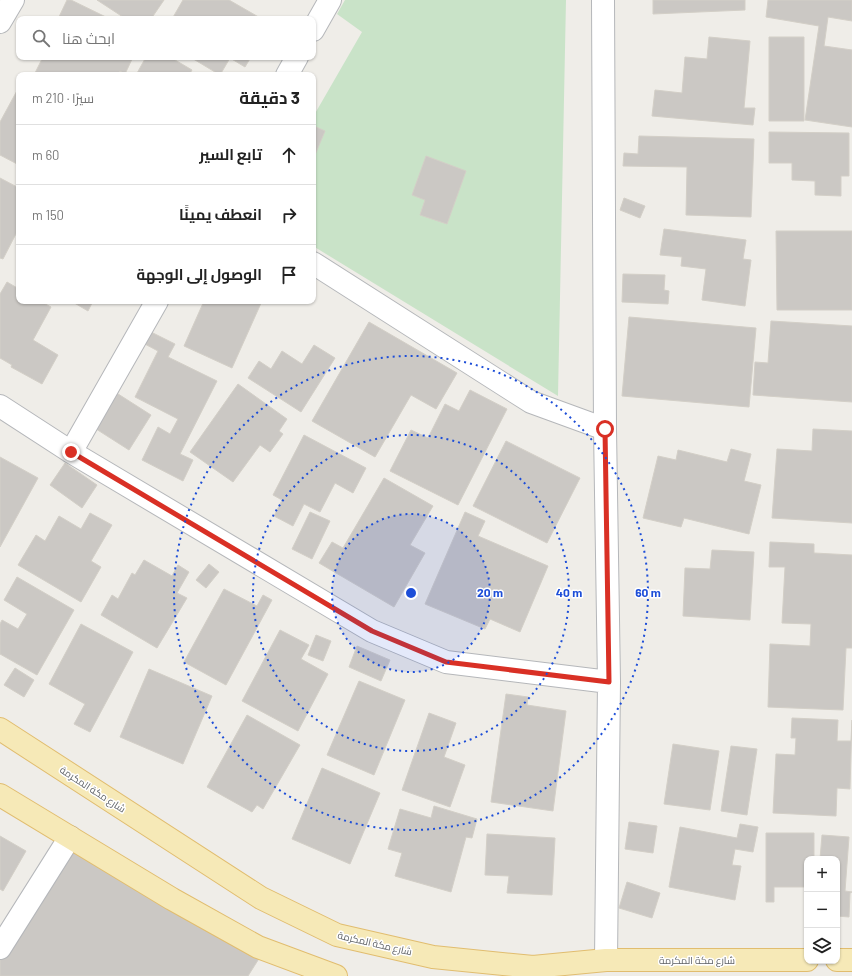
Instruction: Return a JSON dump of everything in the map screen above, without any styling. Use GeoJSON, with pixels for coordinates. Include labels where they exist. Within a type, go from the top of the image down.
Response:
{"type":"FeatureCollection","features":[{"type":"Feature","properties":{"kind":"main road","name":"شارع مكة المكرمة"},"geometry":{"type":"LineString","coordinates":[[0,729],[261,898],[337,935],[433,957],[533,967],[606,960],[804,960]]}},
{"type":"Feature","properties":{"kind":"main road"},"geometry":{"type":"LineString","coordinates":[[0,795],[172,899],[258,947],[336,976]]}},
{"type":"Feature","properties":{"kind":"main road"},"geometry":{"type":"LineString","coordinates":[[840,960],[852,960]]}},
{"type":"Feature","properties":{"kind":"street"},"geometry":{"type":"LineString","coordinates":[[0,22],[13,0]]}},
{"type":"Feature","properties":{"kind":"street"},"geometry":{"type":"LineString","coordinates":[[316,25],[330,0]]}},
{"type":"Feature","properties":{"kind":"street"},"geometry":{"type":"LineString","coordinates":[[603,0],[605,429],[609,682],[606,960]]}},
{"type":"Feature","properties":{"kind":"street"},"geometry":{"type":"LineString","coordinates":[[289,72],[295,60]]}},
{"type":"Feature","properties":{"kind":"street"},"geometry":{"type":"LineString","coordinates":[[316,265],[531,402],[605,429]]}},
{"type":"Feature","properties":{"kind":"street"},"geometry":{"type":"LineString","coordinates":[[71,452],[156,304]]}},
{"type":"Feature","properties":{"kind":"street"},"geometry":{"type":"LineString","coordinates":[[0,406],[71,452],[372,631],[446,662],[609,682]]}},
{"type":"Feature","properties":{"kind":"street"},"geometry":{"type":"LineString","coordinates":[[0,948],[70,837]]}},
{"type":"Feature","properties":{"kind":"green space"},"geometry":{"type":"Polygon","coordinates":[[[345,0],[566,0],[558,396],[316,248],[316,112],[362,32],[337,14],[345,0]]]}},
{"type":"Feature","properties":{"kind":"building"},"geometry":{"type":"Polygon","coordinates":[[[67,0],[71,0],[104,16],[59,16],[67,0]]]}},
{"type":"Feature","properties":{"kind":"building"},"geometry":{"type":"Polygon","coordinates":[[[97,0],[164,0],[153,16],[121,16],[97,0]]]}},
{"type":"Feature","properties":{"kind":"building"},"geometry":{"type":"Polygon","coordinates":[[[183,0],[229,0],[257,16],[174,16],[183,0]]]}},
{"type":"Feature","properties":{"kind":"building"},"geometry":{"type":"Polygon","coordinates":[[[653,0],[745,0],[745,10],[653,14],[653,0]]]}},
{"type":"Feature","properties":{"kind":"building"},"geometry":{"type":"Polygon","coordinates":[[[768,0],[852,0],[852,21],[828,17],[824,46],[852,50],[852,127],[805,120],[819,26],[766,17],[768,0]]]}},
{"type":"Feature","properties":{"kind":"building"},"geometry":{"type":"Polygon","coordinates":[[[709,37],[750,41],[744,108],[755,108],[753,125],[652,116],[655,90],[682,93],[685,57],[707,59],[709,37]]]}},
{"type":"Feature","properties":{"kind":"building"},"geometry":{"type":"Polygon","coordinates":[[[769,37],[804,37],[804,121],[769,121],[769,37]]]}},
{"type":"Feature","properties":{"kind":"building"},"geometry":{"type":"Polygon","coordinates":[[[42,60],[132,60],[126,72],[36,72],[42,60]]]}},
{"type":"Feature","properties":{"kind":"building"},"geometry":{"type":"Polygon","coordinates":[[[144,60],[175,60],[192,70],[191,72],[138,72],[144,60]]]}},
{"type":"Feature","properties":{"kind":"building"},"geometry":{"type":"Polygon","coordinates":[[[195,60],[229,60],[222,72],[215,72],[195,60]]]}},
{"type":"Feature","properties":{"kind":"building"},"geometry":{"type":"Polygon","coordinates":[[[233,60],[249,60],[245,67],[233,60]]]}},
{"type":"Feature","properties":{"kind":"building"},"geometry":{"type":"Polygon","coordinates":[[[16,93],[16,163],[0,155],[0,122],[16,93]]]}},
{"type":"Feature","properties":{"kind":"building"},"geometry":{"type":"Polygon","coordinates":[[[316,127],[325,131],[316,153],[316,127]]]}},
{"type":"Feature","properties":{"kind":"building"},"geometry":{"type":"Polygon","coordinates":[[[769,132],[849,133],[849,176],[841,176],[841,196],[815,195],[815,181],[792,180],[792,163],[769,163],[769,132]]]}},
{"type":"Feature","properties":{"kind":"building"},"geometry":{"type":"Polygon","coordinates":[[[639,136],[754,139],[751,217],[686,215],[687,167],[623,166],[624,153],[638,154],[639,136]]]}},
{"type":"Feature","properties":{"kind":"building"},"geometry":{"type":"Polygon","coordinates":[[[426,156],[466,171],[447,224],[420,215],[425,200],[412,195],[426,156]]]}},
{"type":"Feature","properties":{"kind":"building"},"geometry":{"type":"Polygon","coordinates":[[[0,178],[16,186],[16,234],[3,259],[0,258],[0,178]]]}},
{"type":"Feature","properties":{"kind":"building"},"geometry":{"type":"Polygon","coordinates":[[[624,198],[645,206],[640,218],[620,210],[624,198]]]}},
{"type":"Feature","properties":{"kind":"building"},"geometry":{"type":"Polygon","coordinates":[[[664,229],[746,240],[743,259],[751,260],[745,306],[702,300],[706,269],[681,266],[682,257],[660,255],[664,229]]]}},
{"type":"Feature","properties":{"kind":"building"},"geometry":{"type":"Polygon","coordinates":[[[776,231],[852,231],[852,310],[777,310],[776,231]]]}},
{"type":"Feature","properties":{"kind":"building"},"geometry":{"type":"Polygon","coordinates":[[[623,274],[665,275],[664,290],[669,291],[668,304],[622,302],[623,274]]]}},
{"type":"Feature","properties":{"kind":"building"},"geometry":{"type":"Polygon","coordinates":[[[7,282],[16,287],[16,304],[46,304],[51,307],[33,340],[58,355],[42,384],[11,367],[12,365],[0,358],[0,294],[7,282]]]}},
{"type":"Feature","properties":{"kind":"building"},"geometry":{"type":"Polygon","coordinates":[[[76,304],[92,304],[88,311],[76,304]]]}},
{"type":"Feature","properties":{"kind":"building"},"geometry":{"type":"Polygon","coordinates":[[[203,304],[261,304],[232,368],[184,346],[203,304]]]}},
{"type":"Feature","properties":{"kind":"building"},"geometry":{"type":"Polygon","coordinates":[[[629,317],[756,328],[749,407],[622,396],[629,317]]]}},
{"type":"Feature","properties":{"kind":"building"},"geometry":{"type":"Polygon","coordinates":[[[771,321],[852,326],[852,402],[753,395],[755,362],[768,363],[771,321]]]}},
{"type":"Feature","properties":{"kind":"building"},"geometry":{"type":"Polygon","coordinates":[[[369,322],[457,373],[436,409],[411,395],[375,457],[312,421],[369,322]]]}},
{"type":"Feature","properties":{"kind":"building"},"geometry":{"type":"Polygon","coordinates":[[[149,331],[175,344],[168,357],[217,381],[180,454],[193,460],[183,481],[142,460],[158,427],[170,434],[178,419],[135,397],[158,351],[143,343],[149,331]]]}},
{"type":"Feature","properties":{"kind":"building"},"geometry":{"type":"Polygon","coordinates":[[[314,345],[335,358],[301,412],[248,378],[259,361],[271,369],[282,351],[302,364],[314,345]]]}},
{"type":"Feature","properties":{"kind":"building"},"geometry":{"type":"Polygon","coordinates":[[[238,384],[287,419],[279,431],[283,434],[270,452],[260,445],[233,482],[190,452],[238,384]]]}},
{"type":"Feature","properties":{"kind":"building"},"geometry":{"type":"Polygon","coordinates":[[[470,390],[507,409],[458,505],[390,471],[411,430],[428,438],[445,404],[459,411],[470,390]]]}},
{"type":"Feature","properties":{"kind":"building"},"geometry":{"type":"Polygon","coordinates":[[[115,392],[151,415],[129,450],[93,427],[115,392]]]}},
{"type":"Feature","properties":{"kind":"building"},"geometry":{"type":"Polygon","coordinates":[[[813,429],[852,431],[852,523],[772,518],[777,449],[812,451],[813,429]]]}},
{"type":"Feature","properties":{"kind":"building"},"geometry":{"type":"Polygon","coordinates":[[[304,435],[366,468],[353,493],[335,483],[320,512],[304,504],[293,526],[274,516],[282,500],[273,495],[304,435]]]}},
{"type":"Feature","properties":{"kind":"building"},"geometry":{"type":"Polygon","coordinates":[[[506,441],[580,478],[547,543],[473,506],[506,441]]]}},
{"type":"Feature","properties":{"kind":"building"},"geometry":{"type":"Polygon","coordinates":[[[731,449],[751,454],[744,481],[761,485],[749,534],[684,518],[681,527],[643,518],[658,456],[676,460],[678,450],[727,462],[731,449]]]}},
{"type":"Feature","properties":{"kind":"building"},"geometry":{"type":"Polygon","coordinates":[[[0,457],[38,478],[0,547],[0,457]]]}},
{"type":"Feature","properties":{"kind":"building"},"geometry":{"type":"Polygon","coordinates":[[[65,463],[97,485],[82,508],[50,485],[65,463]]]}},
{"type":"Feature","properties":{"kind":"building"},"geometry":{"type":"Polygon","coordinates":[[[384,478],[433,506],[410,545],[425,553],[394,607],[319,563],[332,542],[343,548],[384,478]]]}},
{"type":"Feature","properties":{"kind":"building"},"geometry":{"type":"Polygon","coordinates":[[[310,512],[330,521],[312,559],[292,549],[310,512]]]}},
{"type":"Feature","properties":{"kind":"building"},"geometry":{"type":"Polygon","coordinates":[[[465,512],[485,521],[478,536],[548,566],[520,632],[490,619],[485,629],[425,604],[465,512]]]}},
{"type":"Feature","properties":{"kind":"building"},"geometry":{"type":"Polygon","coordinates":[[[90,513],[112,525],[91,561],[101,567],[81,602],[18,565],[36,535],[45,541],[59,516],[81,529],[90,513]]]}},
{"type":"Feature","properties":{"kind":"building"},"geometry":{"type":"Polygon","coordinates":[[[770,542],[814,544],[814,553],[852,555],[852,648],[846,648],[843,710],[768,707],[770,644],[810,646],[811,624],[782,623],[785,567],[769,567],[770,542]]]}},
{"type":"Feature","properties":{"kind":"building"},"geometry":{"type":"Polygon","coordinates":[[[712,550],[754,552],[750,620],[683,616],[685,568],[710,569],[712,550]]]}},
{"type":"Feature","properties":{"kind":"building"},"geometry":{"type":"Polygon","coordinates":[[[144,560],[172,576],[178,565],[189,572],[177,593],[187,598],[157,648],[101,615],[112,595],[118,599],[132,573],[135,575],[144,560]]]}},
{"type":"Feature","properties":{"kind":"building"},"geometry":{"type":"Polygon","coordinates":[[[209,564],[219,572],[206,588],[196,580],[209,564]]]}},
{"type":"Feature","properties":{"kind":"building"},"geometry":{"type":"Polygon","coordinates":[[[17,577],[74,610],[37,675],[0,654],[0,624],[2,620],[18,629],[27,614],[4,600],[17,577]]]}},
{"type":"Feature","properties":{"kind":"building"},"geometry":{"type":"Polygon","coordinates":[[[224,589],[257,606],[263,595],[272,600],[226,685],[184,662],[224,589]]]}},
{"type":"Feature","properties":{"kind":"building"},"geometry":{"type":"Polygon","coordinates":[[[81,624],[133,652],[90,732],[74,724],[85,704],[49,684],[81,624]]]}},
{"type":"Feature","properties":{"kind":"building"},"geometry":{"type":"Polygon","coordinates":[[[280,630],[309,645],[301,659],[328,674],[298,731],[242,701],[280,630]]]}},
{"type":"Feature","properties":{"kind":"building"},"geometry":{"type":"Polygon","coordinates":[[[316,635],[331,641],[323,661],[308,655],[316,635]]]}},
{"type":"Feature","properties":{"kind":"building"},"geometry":{"type":"Polygon","coordinates":[[[357,646],[390,660],[381,681],[349,667],[357,646]]]}},
{"type":"Feature","properties":{"kind":"building"},"geometry":{"type":"Polygon","coordinates":[[[15,668],[34,680],[24,697],[4,685],[15,668]]]}},
{"type":"Feature","properties":{"kind":"building"},"geometry":{"type":"Polygon","coordinates":[[[149,669],[212,696],[183,764],[120,737],[149,669]]]}},
{"type":"Feature","properties":{"kind":"building"},"geometry":{"type":"Polygon","coordinates":[[[359,681],[405,700],[374,775],[327,755],[359,681]]]}},
{"type":"Feature","properties":{"kind":"building"},"geometry":{"type":"Polygon","coordinates":[[[506,694],[528,697],[527,705],[566,711],[553,811],[491,802],[506,694]]]}},
{"type":"Feature","properties":{"kind":"building"},"geometry":{"type":"Polygon","coordinates":[[[429,713],[456,723],[444,757],[465,765],[450,807],[402,790],[429,713]]]}},
{"type":"Feature","properties":{"kind":"building"},"geometry":{"type":"Polygon","coordinates":[[[247,715],[300,745],[263,809],[257,805],[252,812],[207,787],[247,715]]]}},
{"type":"Feature","properties":{"kind":"building"},"geometry":{"type":"Polygon","coordinates":[[[792,718],[838,720],[837,741],[851,741],[852,720],[850,789],[837,788],[836,816],[773,813],[776,754],[795,755],[796,738],[791,738],[792,718]]]}},
{"type":"Feature","properties":{"kind":"building"},"geometry":{"type":"Polygon","coordinates":[[[673,744],[719,751],[710,810],[664,804],[673,744]]]}},
{"type":"Feature","properties":{"kind":"building"},"geometry":{"type":"Polygon","coordinates":[[[731,746],[757,749],[747,815],[721,811],[731,746]]]}},
{"type":"Feature","properties":{"kind":"building"},"geometry":{"type":"Polygon","coordinates":[[[322,768],[380,793],[350,864],[292,839],[322,768]]]}},
{"type":"Feature","properties":{"kind":"building"},"geometry":{"type":"Polygon","coordinates":[[[434,806],[477,819],[472,838],[466,837],[451,892],[395,876],[402,853],[388,849],[400,809],[431,818],[434,806]]]}},
{"type":"Feature","properties":{"kind":"building"},"geometry":{"type":"Polygon","coordinates":[[[629,822],[657,826],[653,853],[625,849],[629,822]]]}},
{"type":"Feature","properties":{"kind":"building"},"geometry":{"type":"Polygon","coordinates":[[[740,824],[758,827],[753,852],[735,849],[732,865],[741,866],[735,900],[669,887],[680,827],[737,838],[740,824]]]}},
{"type":"Feature","properties":{"kind":"building"},"geometry":{"type":"Polygon","coordinates":[[[766,833],[814,833],[814,856],[804,856],[804,887],[774,887],[774,902],[766,902],[766,833]]]}},
{"type":"Feature","properties":{"kind":"building"},"geometry":{"type":"Polygon","coordinates":[[[487,834],[555,838],[552,895],[507,893],[509,876],[485,875],[487,834]]]}},
{"type":"Feature","properties":{"kind":"building"},"geometry":{"type":"Polygon","coordinates":[[[822,835],[849,837],[845,891],[852,892],[850,893],[849,917],[840,916],[840,856],[820,856],[822,835]]]}},
{"type":"Feature","properties":{"kind":"building"},"geometry":{"type":"Polygon","coordinates":[[[0,836],[26,851],[3,891],[0,889],[0,836]]]}},
{"type":"Feature","properties":{"kind":"building"},"geometry":{"type":"Polygon","coordinates":[[[72,846],[260,957],[248,976],[0,976],[0,960],[72,846]]]}},
{"type":"Feature","properties":{"kind":"building"},"geometry":{"type":"Polygon","coordinates":[[[627,882],[660,893],[652,918],[619,908],[627,882]]]}},
{"type":"Feature","properties":{"kind":"route"},"geometry":{"type":"LineString","coordinates":[[71,452],[372,631],[446,662],[609,682],[605,429]]}}]}
